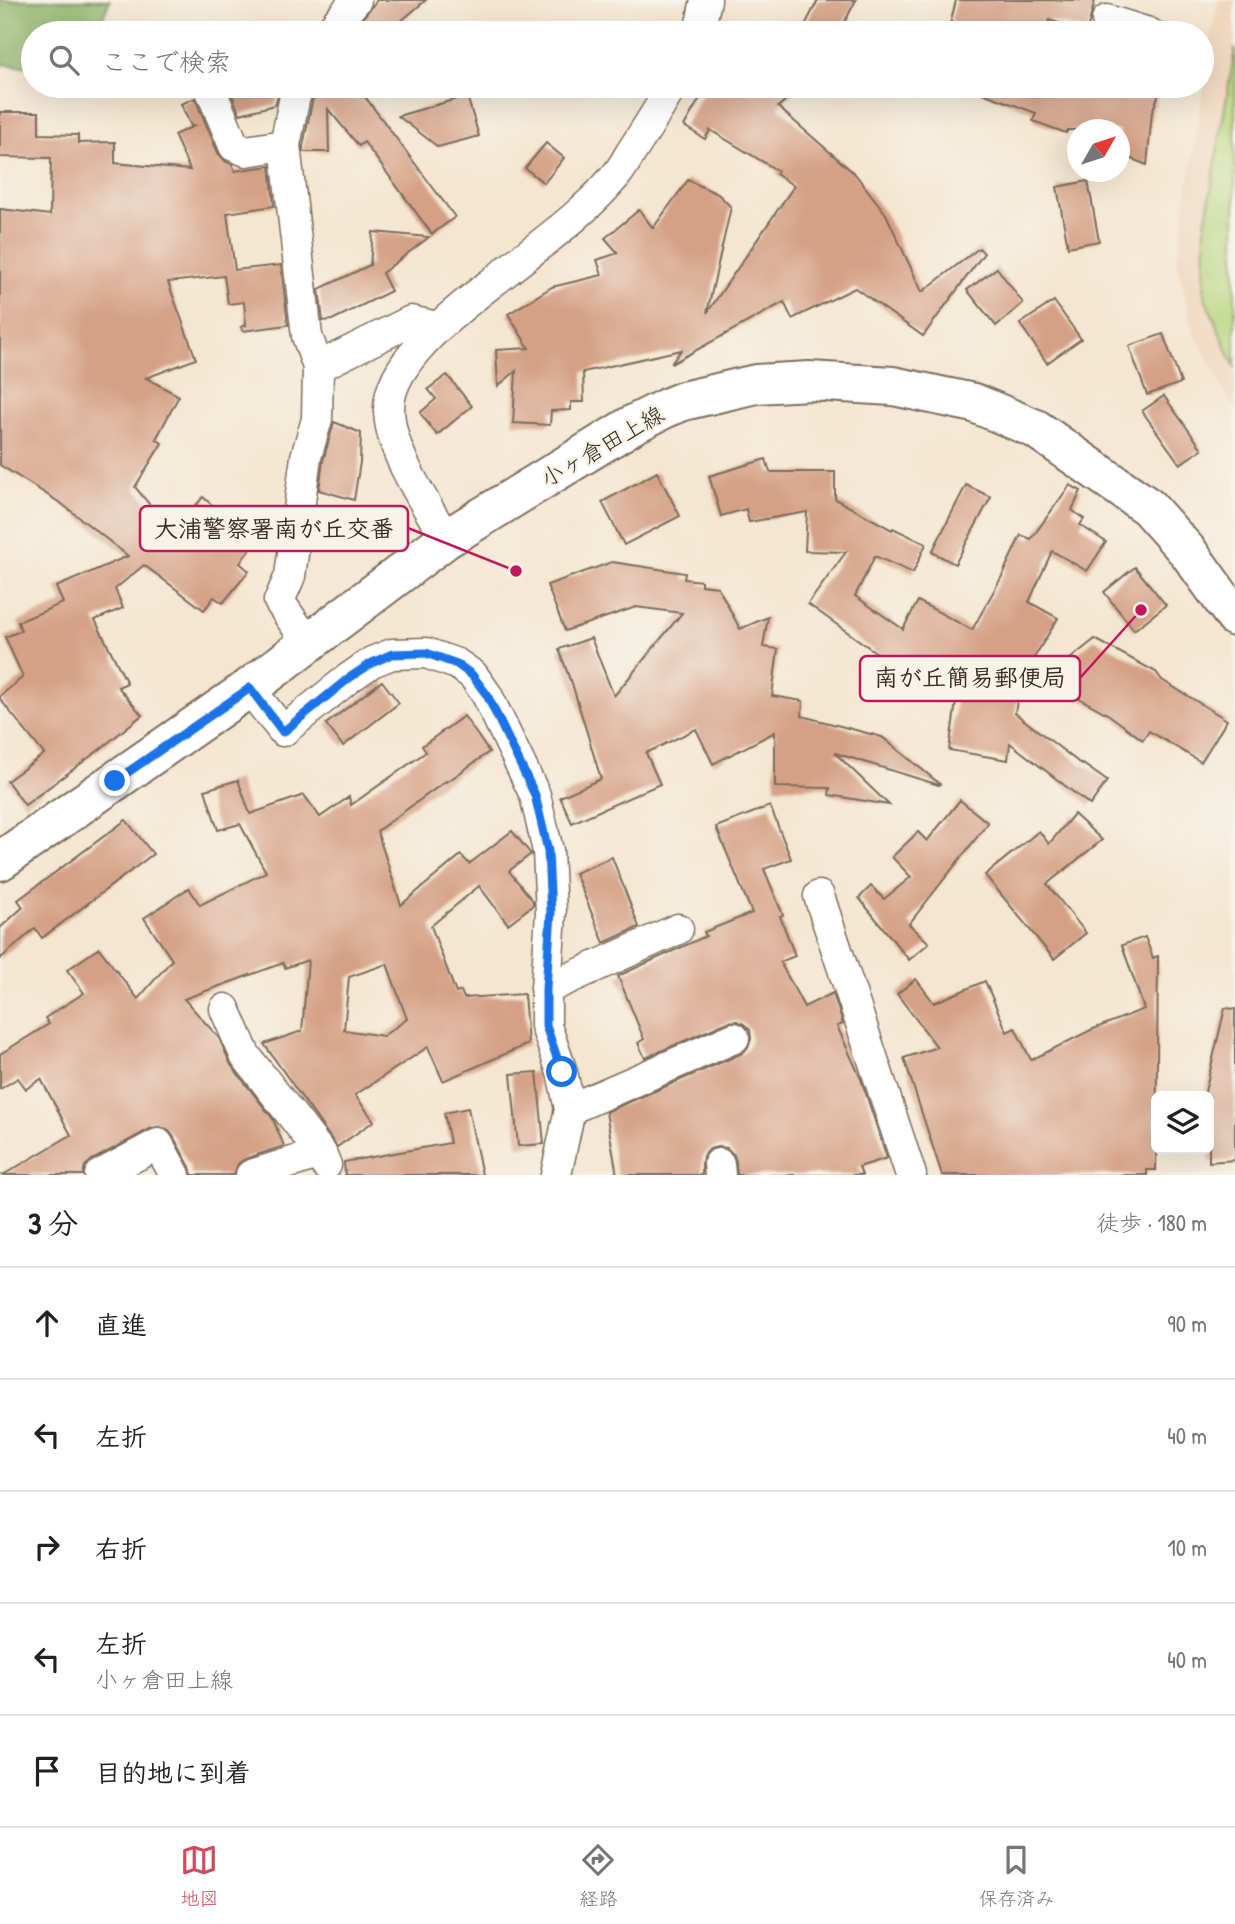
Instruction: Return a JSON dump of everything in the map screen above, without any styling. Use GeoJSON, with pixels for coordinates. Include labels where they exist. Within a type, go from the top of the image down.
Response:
{"type":"FeatureCollection","features":[{"type":"Feature","properties":{"kind":"main road","name":"小ヶ倉田上線"},"geometry":{"type":"LineString","coordinates":[[0,861],[250,688],[446,539],[632,425],[684,401],[756,384],[809,381],[893,386],[974,403],[1036,429],[1148,508],[1189,553],[1235,617]]}},
{"type":"Feature","properties":{"kind":"street"},"geometry":{"type":"LineString","coordinates":[[338,21],[356,0]]}},
{"type":"Feature","properties":{"kind":"street"},"geometry":{"type":"LineString","coordinates":[[702,21],[706,0]]}},
{"type":"Feature","properties":{"kind":"street"},"geometry":{"type":"LineString","coordinates":[[214,98],[234,146],[246,151],[285,145]]}},
{"type":"Feature","properties":{"kind":"street"},"geometry":{"type":"LineString","coordinates":[[295,98],[285,145],[305,350],[317,419],[306,457],[290,576],[279,601],[308,643]]}},
{"type":"Feature","properties":{"kind":"street"},"geometry":{"type":"LineString","coordinates":[[446,539],[409,474],[392,436],[389,407],[401,371],[438,327],[565,225],[614,179],[665,98]]}},
{"type":"Feature","properties":{"kind":"street"},"geometry":{"type":"LineString","coordinates":[[305,350],[402,302]]}},
{"type":"Feature","properties":{"kind":"street"},"geometry":{"type":"LineString","coordinates":[[305,350],[411,321],[438,327]]}},
{"type":"Feature","properties":{"kind":"street"},"geometry":{"type":"LineString","coordinates":[[250,688],[283,732],[349,678],[392,654],[426,653],[457,664],[472,675],[487,695],[535,795],[548,851],[551,913],[546,1026],[562,1072],[570,1109],[556,1175]]}},
{"type":"Feature","properties":{"kind":"street"},"geometry":{"type":"LineString","coordinates":[[819,896],[911,1175]]}},
{"type":"Feature","properties":{"kind":"street"},"geometry":{"type":"LineString","coordinates":[[546,989],[678,929]]}},
{"type":"Feature","properties":{"kind":"street"},"geometry":{"type":"LineString","coordinates":[[225,1009],[245,1055],[323,1159],[251,1175]]}},
{"type":"Feature","properties":{"kind":"street"},"geometry":{"type":"LineString","coordinates":[[570,1109],[734,1038]]}},
{"type":"Feature","properties":{"kind":"street"},"geometry":{"type":"LineString","coordinates":[[100,1175],[159,1144],[175,1175]]}},
{"type":"Feature","properties":{"kind":"shaded area"},"geometry":{"type":"Polygon","coordinates":[[[1219,0],[1235,0],[1235,408],[1194,333],[1177,260],[1202,98],[1214,98],[1214,21],[1219,0]]]}},
{"type":"Feature","properties":{"kind":"green space"},"geometry":{"type":"Polygon","coordinates":[[[0,0],[110,0],[102,21],[21,21],[21,66],[0,64],[0,0]]]}},
{"type":"Feature","properties":{"kind":"green space"},"geometry":{"type":"Polygon","coordinates":[[[1235,48],[1235,368],[1204,295],[1205,225],[1235,48]]]}},
{"type":"Feature","properties":{"kind":"building"},"geometry":{"type":"Polygon","coordinates":[[[377,0],[426,0],[401,21],[360,21],[377,0]]]}},
{"type":"Feature","properties":{"kind":"building"},"geometry":{"type":"Polygon","coordinates":[[[818,0],[856,0],[845,21],[807,21],[818,0]]]}},
{"type":"Feature","properties":{"kind":"building"},"geometry":{"type":"Polygon","coordinates":[[[956,0],[1095,0],[1090,21],[951,21],[956,0]]]}},
{"type":"Feature","properties":{"kind":"building"},"geometry":{"type":"Polygon","coordinates":[[[195,98],[218,153],[226,162],[232,164],[235,171],[270,166],[274,206],[227,213],[235,270],[281,265],[288,325],[243,331],[241,327],[246,325],[244,302],[228,304],[224,276],[168,282],[196,359],[146,378],[179,396],[156,439],[162,443],[135,487],[173,533],[203,497],[229,520],[226,524],[253,545],[240,563],[249,571],[223,603],[214,597],[204,610],[144,565],[115,589],[123,608],[95,620],[127,683],[118,687],[142,715],[25,805],[7,781],[44,754],[0,699],[0,696],[23,677],[5,637],[21,631],[18,622],[63,603],[56,587],[128,556],[62,504],[0,465],[0,209],[50,215],[51,158],[0,157],[0,112],[39,112],[39,134],[78,135],[78,143],[115,142],[115,163],[190,170],[174,135],[196,125],[191,126],[181,104],[195,98]]]}},
{"type":"Feature","properties":{"kind":"building"},"geometry":{"type":"Polygon","coordinates":[[[233,98],[277,98],[275,105],[240,114],[233,98]]]}},
{"type":"Feature","properties":{"kind":"building"},"geometry":{"type":"Polygon","coordinates":[[[313,98],[366,98],[455,217],[432,234],[364,142],[359,146],[328,109],[329,152],[303,152],[313,98]]]}},
{"type":"Feature","properties":{"kind":"building"},"geometry":{"type":"Polygon","coordinates":[[[468,98],[479,136],[438,147],[398,116],[468,98]]]}},
{"type":"Feature","properties":{"kind":"building"},"geometry":{"type":"Polygon","coordinates":[[[700,98],[788,98],[778,107],[855,174],[886,214],[922,292],[979,248],[984,253],[923,336],[855,288],[792,319],[784,302],[671,364],[681,350],[583,372],[584,402],[571,402],[571,410],[551,411],[550,425],[513,423],[516,371],[498,386],[496,350],[529,348],[508,314],[552,287],[602,275],[597,260],[618,253],[605,238],[639,210],[653,228],[688,180],[718,194],[731,207],[707,313],[794,186],[776,174],[778,171],[710,130],[705,139],[684,126],[700,98]]]}},
{"type":"Feature","properties":{"kind":"building"},"geometry":{"type":"Polygon","coordinates":[[[996,98],[1157,98],[1152,112],[1147,165],[1130,158],[1130,119],[1067,119],[1066,133],[1033,121],[1036,113],[996,98]]]}},
{"type":"Feature","properties":{"kind":"building"},"geometry":{"type":"Polygon","coordinates":[[[546,143],[564,158],[544,183],[525,168],[546,143]]]}},
{"type":"Feature","properties":{"kind":"building"},"geometry":{"type":"Polygon","coordinates":[[[1088,182],[1099,241],[1068,247],[1057,187],[1088,182]]]}},
{"type":"Feature","properties":{"kind":"building"},"geometry":{"type":"Polygon","coordinates":[[[373,232],[429,237],[382,273],[391,291],[332,320],[323,321],[319,289],[370,265],[373,232]]]}},
{"type":"Feature","properties":{"kind":"building"},"geometry":{"type":"Polygon","coordinates":[[[997,268],[1023,303],[996,326],[967,290],[997,268]]]}},
{"type":"Feature","properties":{"kind":"building"},"geometry":{"type":"Polygon","coordinates":[[[1054,301],[1081,339],[1047,363],[1020,324],[1054,301]]]}},
{"type":"Feature","properties":{"kind":"building"},"geometry":{"type":"Polygon","coordinates":[[[1163,334],[1181,383],[1147,395],[1129,346],[1163,334]]]}},
{"type":"Feature","properties":{"kind":"building"},"geometry":{"type":"Polygon","coordinates":[[[447,375],[472,406],[437,435],[420,413],[436,399],[428,389],[447,375]]]}},
{"type":"Feature","properties":{"kind":"building"},"geometry":{"type":"Polygon","coordinates":[[[1164,396],[1202,449],[1180,464],[1142,411],[1164,396]]]}},
{"type":"Feature","properties":{"kind":"building"},"geometry":{"type":"Polygon","coordinates":[[[334,422],[361,433],[354,500],[319,490],[323,461],[334,422]]]}},
{"type":"Feature","properties":{"kind":"building"},"geometry":{"type":"Polygon","coordinates":[[[766,459],[770,472],[835,472],[835,499],[892,530],[893,528],[926,544],[913,573],[875,556],[855,596],[903,629],[918,601],[972,630],[1006,569],[1021,535],[1031,539],[1070,485],[1081,491],[1072,510],[1084,519],[1080,525],[1106,542],[1087,571],[1052,551],[1029,602],[1058,618],[1032,661],[1036,665],[1017,701],[1015,713],[1107,781],[1090,805],[1010,743],[1008,760],[949,750],[957,695],[883,654],[881,656],[808,604],[846,552],[805,551],[807,512],[749,522],[746,509],[721,516],[709,476],[766,459]]]}},
{"type":"Feature","properties":{"kind":"building"},"geometry":{"type":"Polygon","coordinates":[[[657,472],[680,516],[624,545],[602,502],[657,472]]]}},
{"type":"Feature","properties":{"kind":"building"},"geometry":{"type":"Polygon","coordinates":[[[966,485],[991,497],[955,564],[932,552],[966,485]]]}},
{"type":"Feature","properties":{"kind":"building"},"geometry":{"type":"Polygon","coordinates":[[[612,562],[685,573],[684,579],[718,587],[740,629],[768,617],[763,647],[778,649],[772,696],[803,701],[802,716],[882,737],[940,784],[835,753],[889,805],[829,795],[830,788],[775,787],[775,732],[713,764],[696,729],[646,753],[660,784],[572,823],[560,797],[601,779],[559,649],[591,638],[614,696],[682,613],[636,607],[565,631],[547,585],[612,562]]]}},
{"type":"Feature","properties":{"kind":"building"},"geometry":{"type":"Polygon","coordinates":[[[1135,567],[1166,605],[1134,630],[1104,592],[1135,567]]]}},
{"type":"Feature","properties":{"kind":"building"},"geometry":{"type":"Polygon","coordinates":[[[1095,639],[1156,672],[1162,680],[1227,720],[1201,762],[1149,731],[1143,740],[1109,715],[1045,679],[1095,639]]]}},
{"type":"Feature","properties":{"kind":"building"},"geometry":{"type":"Polygon","coordinates":[[[382,681],[399,703],[343,746],[326,724],[382,681]]]}},
{"type":"Feature","properties":{"kind":"building"},"geometry":{"type":"Polygon","coordinates":[[[464,716],[489,752],[377,831],[401,905],[461,855],[469,864],[512,831],[531,854],[509,871],[533,901],[533,905],[508,924],[479,886],[431,926],[456,993],[461,991],[464,998],[524,994],[528,1044],[443,1081],[428,1047],[355,1095],[374,1121],[337,1147],[264,1044],[302,1031],[308,960],[285,968],[283,963],[184,999],[219,1038],[231,1065],[273,1119],[284,1146],[245,1159],[238,1164],[234,1175],[192,1175],[173,1136],[167,1129],[158,1127],[92,1160],[85,1166],[83,1175],[3,1175],[71,1135],[41,1079],[26,1089],[18,1078],[0,1089],[0,1054],[49,1024],[45,1018],[84,993],[67,970],[99,948],[138,999],[172,960],[144,918],[189,888],[200,905],[266,872],[240,824],[218,830],[205,790],[238,780],[250,814],[304,795],[320,817],[349,797],[351,805],[426,752],[422,746],[464,716]],[[387,964],[349,977],[344,1030],[383,1036],[407,1019],[387,964]]]}},
{"type":"Feature","properties":{"kind":"building"},"geometry":{"type":"Polygon","coordinates":[[[960,800],[988,823],[909,924],[929,943],[909,960],[859,898],[871,886],[884,899],[911,877],[892,857],[918,832],[927,841],[960,800]]]}},
{"type":"Feature","properties":{"kind":"building"},"geometry":{"type":"Polygon","coordinates":[[[770,806],[791,859],[764,869],[783,915],[780,916],[795,956],[780,962],[804,1007],[833,993],[843,1024],[837,1026],[861,1079],[887,1158],[859,1167],[862,1175],[737,1175],[734,1155],[727,1148],[718,1147],[710,1149],[703,1156],[702,1175],[617,1175],[606,1112],[741,1054],[748,1048],[751,1039],[750,1030],[744,1024],[737,1021],[728,1022],[645,1058],[638,1043],[644,1039],[618,976],[706,936],[704,932],[752,913],[716,827],[770,806]]]}},
{"type":"Feature","properties":{"kind":"building"},"geometry":{"type":"Polygon","coordinates":[[[1074,814],[1102,840],[1047,884],[1086,933],[1054,959],[985,875],[1039,831],[1049,844],[1074,814]]]}},
{"type":"Feature","properties":{"kind":"building"},"geometry":{"type":"Polygon","coordinates":[[[126,820],[153,854],[42,938],[35,928],[0,959],[0,928],[23,907],[18,900],[126,820]]]}},
{"type":"Feature","properties":{"kind":"building"},"geometry":{"type":"Polygon","coordinates":[[[612,857],[639,927],[604,943],[575,873],[612,857]]]}},
{"type":"Feature","properties":{"kind":"building"},"geometry":{"type":"Polygon","coordinates":[[[1145,937],[1153,958],[1158,956],[1157,1091],[1151,1091],[1151,1154],[1156,1154],[1156,1170],[1147,1170],[1147,1175],[942,1175],[904,1058],[937,1047],[897,994],[916,979],[934,1003],[985,981],[1007,1032],[1015,1028],[1031,1060],[1091,1030],[1144,1009],[1122,945],[1145,937]]]}},
{"type":"Feature","properties":{"kind":"building"},"geometry":{"type":"Polygon","coordinates":[[[1225,1008],[1235,1009],[1235,1160],[1209,1162],[1209,1154],[1214,1154],[1214,1091],[1205,1091],[1225,1008]]]}},
{"type":"Feature","properties":{"kind":"building"},"geometry":{"type":"Polygon","coordinates":[[[537,1072],[544,1144],[518,1146],[511,1074],[537,1072]]]}},
{"type":"Feature","properties":{"kind":"building"},"geometry":{"type":"Polygon","coordinates":[[[468,1108],[482,1175],[345,1175],[344,1162],[450,1143],[444,1113],[468,1108]]]}},
{"type":"Feature","properties":{"kind":"place","name":"大浦警察署南が丘交番"},"geometry":{"type":"Point","coordinates":[516,571]}},
{"type":"Feature","properties":{"kind":"place","name":"南が丘簡易郵便局"},"geometry":{"type":"Point","coordinates":[1141,610]}},
{"type":"Feature","properties":{"kind":"route"},"geometry":{"type":"LineString","coordinates":[[115,781],[250,688],[283,732],[349,678],[392,654],[426,653],[457,664],[472,675],[487,695],[535,795],[548,851],[551,913],[546,1026],[562,1072]]}}]}
